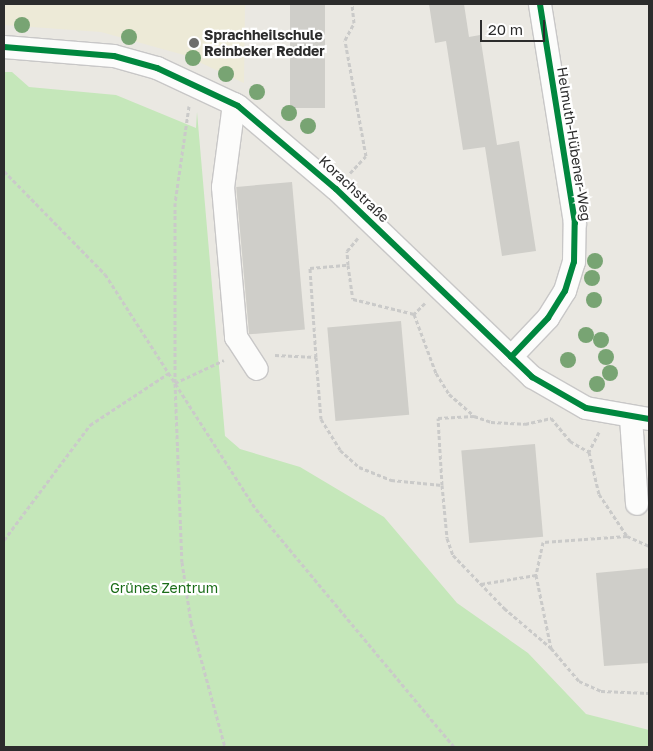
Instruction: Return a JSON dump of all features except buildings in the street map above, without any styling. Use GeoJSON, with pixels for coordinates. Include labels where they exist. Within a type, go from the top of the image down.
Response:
{"type":"FeatureCollection","features":[{"type":"Feature","properties":{"kind":"street","name":"Helmuth-Hübener-Weg"},"geometry":{"type":"LineString","coordinates":[[511,358],[548,318],[565,291],[574,262],[575,223],[540,4]]}},
{"type":"Feature","properties":{"kind":"street","name":"Korachstraße"},"geometry":{"type":"LineString","coordinates":[[4,47],[114,56],[164,71],[234,104],[280,137],[336,188],[511,358],[550,390],[604,414],[640,418]]}},
{"type":"Feature","properties":{"kind":"street"},"geometry":{"type":"LineString","coordinates":[[234,104],[223,187],[233,241],[240,324],[236,337],[252,362]]}},
{"type":"Feature","properties":{"kind":"street"},"geometry":{"type":"LineString","coordinates":[[637,504],[640,418]]}},
{"type":"Feature","properties":{"kind":"path"},"geometry":{"type":"LineString","coordinates":[[336,188],[366,156],[345,40],[354,23],[352,4]]}},
{"type":"Feature","properties":{"kind":"path"},"geometry":{"type":"LineString","coordinates":[[185,125],[175,203],[175,383],[187,596],[225,747]]}},
{"type":"Feature","properties":{"kind":"path"},"geometry":{"type":"LineString","coordinates":[[4,171],[105,274],[256,509],[454,747]]}},
{"type":"Feature","properties":{"kind":"path"},"geometry":{"type":"LineString","coordinates":[[372,223],[347,250],[353,299],[414,314]]}},
{"type":"Feature","properties":{"kind":"path"},"geometry":{"type":"LineString","coordinates":[[348,265],[310,268],[321,420],[340,450],[374,475],[442,485]]}},
{"type":"Feature","properties":{"kind":"path"},"geometry":{"type":"LineString","coordinates":[[414,314],[439,288]]}},
{"type":"Feature","properties":{"kind":"path"},"geometry":{"type":"LineString","coordinates":[[414,314],[436,373],[449,394],[474,416]]}},
{"type":"Feature","properties":{"kind":"path"},"geometry":{"type":"LineString","coordinates":[[175,383],[210,365],[316,357]]}},
{"type":"Feature","properties":{"kind":"path"},"geometry":{"type":"LineString","coordinates":[[4,540],[90,425],[169,373]]}},
{"type":"Feature","properties":{"kind":"path"},"geometry":{"type":"LineString","coordinates":[[604,414],[589,452],[599,494],[627,536]]}},
{"type":"Feature","properties":{"kind":"path"},"geometry":{"type":"LineString","coordinates":[[589,452],[570,441],[551,418],[508,424],[474,416],[438,418],[442,485],[449,547],[481,584],[551,648],[579,681],[593,690],[649,693]]}},
{"type":"Feature","properties":{"kind":"path"},"geometry":{"type":"LineString","coordinates":[[551,648],[536,575],[543,542],[627,536],[649,546]]}},
{"type":"Feature","properties":{"kind":"path"},"geometry":{"type":"LineString","coordinates":[[481,584],[536,575]]}},
{"type":"Feature","properties":{"kind":"shaded area","name":"Sprachheilschule Reinbeker Redder"},"geometry":{"type":"Polygon","coordinates":[[[4,4],[245,4],[244,83],[184,55],[101,32],[4,25],[4,4]]]}},
{"type":"Feature","properties":{"kind":"green space","name":"Grünes Zentrum"},"geometry":{"type":"Polygon","coordinates":[[[4,72],[12,72],[29,87],[116,95],[196,128],[197,112],[225,436],[240,449],[300,467],[384,517],[457,603],[528,653],[586,714],[649,730],[649,747],[4,747],[4,72]]]}},
{"type":"Feature","properties":{"kind":"cycle path"},"geometry":{"type":"LineString","coordinates":[[511,357],[548,318],[565,291],[574,262],[575,223],[540,4]]}},
{"type":"Feature","properties":{"kind":"cycle path"},"geometry":{"type":"LineString","coordinates":[[4,47],[114,56],[157,68],[238,106],[336,189],[532,377],[586,408],[649,419]]}},
{"type":"Feature","properties":{"kind":"place","name":"Sprachheilschule Reinbeker Redder"},"geometry":{"type":"Point","coordinates":[194,43]}}]}
